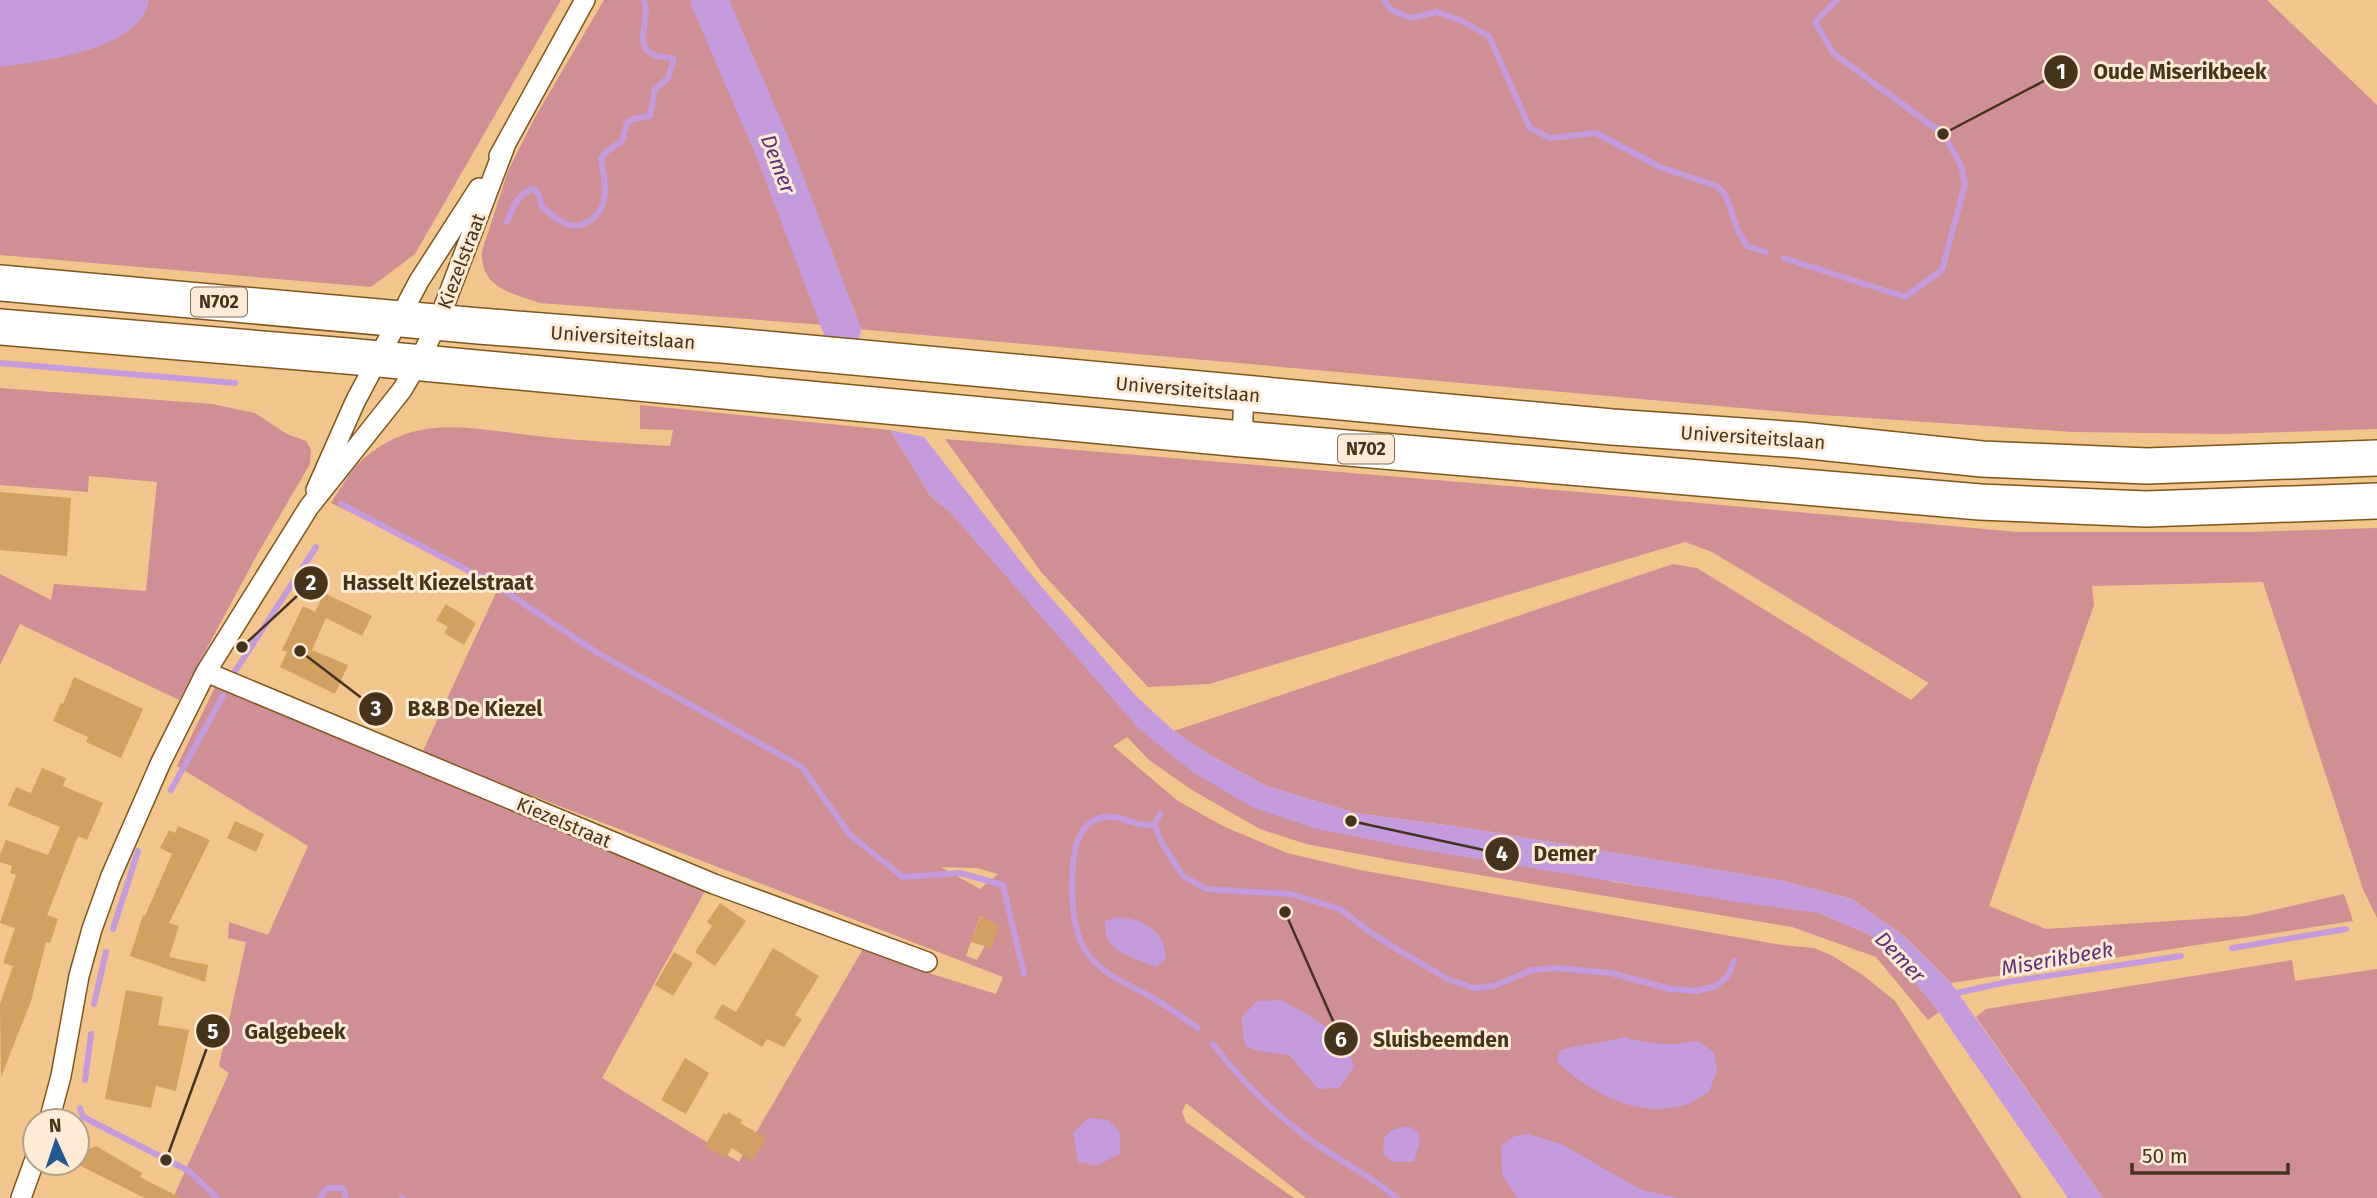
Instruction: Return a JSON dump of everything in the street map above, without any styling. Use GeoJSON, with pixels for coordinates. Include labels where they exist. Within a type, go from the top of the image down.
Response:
{"type":"FeatureCollection","features":[{"type":"Feature","properties":{"kind":"highway","name":"Universiteitslaan"},"geometry":{"type":"LineString","coordinates":[[0,283],[1982,458],[2147,466],[2377,458]]}},
{"type":"Feature","properties":{"kind":"highway","name":"N702"},"geometry":{"type":"LineString","coordinates":[[0,327],[380,359],[1242,439],[1980,502],[2146,509],[2377,501]]}},
{"type":"Feature","properties":{"kind":"street","name":"Kiezelstraat"},"geometry":{"type":"LineString","coordinates":[[309,507],[355,402],[419,281],[505,146],[585,0]]}},
{"type":"Feature","properties":{"kind":"street","name":"Kiezelstraat"},"geometry":{"type":"LineString","coordinates":[[53,1107],[79,976],[95,919],[135,819],[206,673],[309,507],[397,397],[418,363],[438,322],[505,146]]}},
{"type":"Feature","properties":{"kind":"street"},"geometry":{"type":"LineString","coordinates":[[1242,439],[1244,394]]}},
{"type":"Feature","properties":{"kind":"street","name":"Kiezelstraat"},"geometry":{"type":"LineString","coordinates":[[206,673],[714,884],[927,962]]}},
{"type":"Feature","properties":{"kind":"street"},"geometry":{"type":"LineString","coordinates":[[21,1198],[29,1177]]}},
{"type":"Feature","properties":{"kind":"shaded area"},"geometry":{"type":"Polygon","coordinates":[[[0,0],[561,0],[415,254],[371,287],[0,255],[0,0]]]}},
{"type":"Feature","properties":{"kind":"shaded area"},"geometry":{"type":"Polygon","coordinates":[[[604,0],[698,0],[824,325],[540,303],[499,287],[486,273],[482,251],[508,171],[534,119],[604,0]]]}},
{"type":"Feature","properties":{"kind":"shaded area"},"geometry":{"type":"Polygon","coordinates":[[[721,0],[2267,0],[2377,105],[2377,429],[2224,434],[2073,432],[1808,414],[857,329],[854,309],[721,0]]]}},
{"type":"Feature","properties":{"kind":"shaded area"},"geometry":{"type":"Polygon","coordinates":[[[0,388],[212,404],[255,413],[287,434],[306,441],[311,450],[310,464],[258,553],[179,700],[20,624],[0,665],[0,574],[51,600],[54,584],[146,591],[157,482],[89,476],[88,492],[0,485],[0,388]]]}},
{"type":"Feature","properties":{"kind":"shaded area"},"geometry":{"type":"Polygon","coordinates":[[[640,405],[890,430],[931,497],[950,512],[1010,580],[1194,773],[1613,882],[1819,913],[1872,936],[1896,959],[1939,1012],[1928,1020],[1876,957],[1792,927],[1306,844],[1260,829],[1192,790],[1149,760],[1127,737],[1113,746],[1178,801],[1225,827],[1287,853],[1360,870],[1782,945],[1814,948],[1833,956],[1895,1001],[2022,1198],[1306,1198],[1186,1103],[1182,1112],[1186,1122],[1294,1198],[173,1198],[229,1073],[219,1066],[246,942],[228,938],[229,922],[268,935],[308,846],[177,766],[215,687],[706,889],[602,1078],[739,1162],[863,949],[996,994],[1003,977],[422,753],[500,584],[331,503],[346,480],[355,467],[376,449],[397,437],[419,430],[463,428],[670,446],[673,430],[640,429],[640,405]],[[941,867],[980,889],[998,874],[977,868],[941,867]],[[980,916],[966,956],[977,960],[996,926],[980,916]]]}},
{"type":"Feature","properties":{"kind":"shaded area"},"geometry":{"type":"Polygon","coordinates":[[[945,439],[2017,532],[2250,532],[2377,528],[2377,918],[2363,889],[2263,582],[2092,586],[2094,605],[1989,906],[2046,929],[2247,916],[2344,894],[2353,921],[1951,983],[1904,936],[1852,899],[1784,881],[1468,828],[1356,813],[1267,786],[1210,755],[1174,731],[1673,564],[1697,568],[1911,700],[1929,683],[1712,552],[1685,542],[1209,684],[1148,687],[1042,573],[945,439]]]}},
{"type":"Feature","properties":{"kind":"shaded area"},"geometry":{"type":"Polygon","coordinates":[[[2292,960],[2295,981],[2377,969],[2377,1198],[2103,1198],[1976,1017],[1986,1009],[2292,960]]]}},
{"type":"Feature","properties":{"kind":"water"},"geometry":{"type":"Polygon","coordinates":[[[0,0],[149,0],[142,17],[128,31],[109,42],[63,57],[0,67],[0,0]]]}},
{"type":"Feature","properties":{"kind":"water","name":"Demer"},"geometry":{"type":"Polygon","coordinates":[[[890,430],[924,437],[1029,572],[1136,696],[1174,731],[1210,755],[1267,786],[1356,813],[1468,828],[1784,881],[1852,899],[1904,936],[1951,983],[2103,1198],[2068,1198],[1939,1012],[1896,959],[1872,936],[1819,913],[1422,850],[1313,828],[1252,807],[1194,773],[1139,729],[950,512],[931,497],[890,430]]]}},
{"type":"Feature","properties":{"kind":"water"},"geometry":{"type":"Polygon","coordinates":[[[1117,917],[1136,920],[1157,933],[1162,940],[1166,959],[1156,967],[1114,947],[1109,941],[1105,921],[1117,917]]]}},
{"type":"Feature","properties":{"kind":"water"},"geometry":{"type":"Polygon","coordinates":[[[1281,1000],[1346,1040],[1354,1067],[1339,1088],[1318,1089],[1289,1055],[1258,1051],[1245,1046],[1241,1018],[1257,1001],[1281,1000]]]}},
{"type":"Feature","properties":{"kind":"water"},"geometry":{"type":"Polygon","coordinates":[[[1625,1037],[1662,1044],[1698,1041],[1714,1052],[1717,1071],[1709,1092],[1685,1105],[1650,1109],[1632,1106],[1600,1093],[1557,1062],[1560,1050],[1625,1037]]]}},
{"type":"Feature","properties":{"kind":"water"},"geometry":{"type":"Polygon","coordinates":[[[1088,1118],[1109,1120],[1120,1132],[1120,1154],[1096,1166],[1078,1162],[1073,1133],[1088,1118]]]}},
{"type":"Feature","properties":{"kind":"water"},"geometry":{"type":"Polygon","coordinates":[[[1411,1127],[1418,1132],[1420,1142],[1414,1162],[1392,1162],[1383,1154],[1384,1138],[1392,1130],[1411,1127]]]}},
{"type":"Feature","properties":{"kind":"water"},"geometry":{"type":"Polygon","coordinates":[[[1528,1134],[1561,1144],[1642,1190],[1680,1198],[1518,1198],[1502,1175],[1501,1146],[1515,1136],[1528,1134]]]}},
{"type":"Feature","properties":{"kind":"building"},"geometry":{"type":"Polygon","coordinates":[[[0,492],[71,498],[67,556],[0,550],[0,492]]]}},
{"type":"Feature","properties":{"kind":"building"},"geometry":{"type":"Polygon","coordinates":[[[324,593],[372,616],[362,636],[326,618],[312,650],[348,665],[335,694],[280,667],[287,652],[282,650],[303,606],[315,612],[324,593]]]}},
{"type":"Feature","properties":{"kind":"building"},"geometry":{"type":"Polygon","coordinates":[[[446,604],[476,623],[464,645],[444,633],[448,627],[436,620],[446,604]]]}},
{"type":"Feature","properties":{"kind":"building"},"geometry":{"type":"Polygon","coordinates":[[[74,677],[143,709],[121,758],[86,742],[88,737],[53,721],[74,677]]]}},
{"type":"Feature","properties":{"kind":"building"},"geometry":{"type":"Polygon","coordinates":[[[42,768],[66,778],[63,786],[103,803],[87,840],[78,836],[47,915],[58,919],[50,943],[46,942],[31,1001],[1,1077],[0,1004],[13,966],[3,963],[15,928],[0,923],[16,875],[10,873],[12,866],[0,862],[0,855],[6,840],[48,855],[60,827],[8,805],[16,787],[31,793],[42,768]]]}},
{"type":"Feature","properties":{"kind":"building"},"geometry":{"type":"Polygon","coordinates":[[[235,821],[264,834],[256,852],[227,838],[235,821]]]}},
{"type":"Feature","properties":{"kind":"building"},"geometry":{"type":"Polygon","coordinates":[[[178,826],[210,840],[169,923],[179,926],[169,957],[208,965],[205,982],[130,956],[143,915],[145,916],[172,854],[160,848],[169,830],[175,833],[178,826]]]}},
{"type":"Feature","properties":{"kind":"building"},"geometry":{"type":"Polygon","coordinates":[[[720,903],[746,921],[715,966],[695,952],[712,926],[707,922],[720,903]]]}},
{"type":"Feature","properties":{"kind":"building"},"geometry":{"type":"Polygon","coordinates":[[[980,917],[1000,925],[991,948],[971,942],[980,917]]]}},
{"type":"Feature","properties":{"kind":"building"},"geometry":{"type":"Polygon","coordinates":[[[773,948],[819,976],[795,1015],[802,1019],[784,1047],[767,1039],[762,1047],[714,1018],[722,1004],[736,1012],[773,948]]]}},
{"type":"Feature","properties":{"kind":"building"},"geometry":{"type":"Polygon","coordinates":[[[674,952],[693,963],[673,996],[655,985],[674,952]]]}},
{"type":"Feature","properties":{"kind":"building"},"geometry":{"type":"Polygon","coordinates":[[[126,990],[163,997],[158,1025],[189,1030],[176,1091],[156,1086],[151,1108],[105,1099],[126,990]]]}},
{"type":"Feature","properties":{"kind":"building"},"geometry":{"type":"Polygon","coordinates":[[[685,1058],[709,1073],[686,1114],[661,1100],[685,1058]]]}},
{"type":"Feature","properties":{"kind":"building"},"geometry":{"type":"Polygon","coordinates":[[[728,1112],[742,1120],[740,1123],[766,1138],[752,1161],[732,1148],[726,1158],[705,1146],[724,1113],[727,1115],[728,1112]]]}},
{"type":"Feature","properties":{"kind":"building"},"geometry":{"type":"Polygon","coordinates":[[[96,1146],[142,1173],[140,1177],[181,1198],[145,1198],[91,1171],[91,1148],[96,1146]]]}},
{"type":"Feature","properties":{"kind":"waterway"},"geometry":{"type":"LineString","coordinates":[[507,222],[520,197],[534,189],[539,195],[542,207],[566,224],[578,225],[589,221],[602,208],[605,192],[601,159],[622,141],[627,123],[650,116],[655,89],[668,78],[674,59],[654,55],[646,50],[643,37],[646,15],[644,0]]}},
{"type":"Feature","properties":{"kind":"waterway","name":"Demer"},"geometry":{"type":"LineString","coordinates":[[709,0],[774,151],[842,330]]}},
{"type":"Feature","properties":{"kind":"waterway"},"geometry":{"type":"LineString","coordinates":[[1384,0],[1391,10],[1412,18],[1437,12],[1462,21],[1489,36],[1530,128],[1551,138],[1596,133],[1660,167],[1717,186],[1726,196],[1738,231],[1747,246],[1766,252]]}},
{"type":"Feature","properties":{"kind":"waterway"},"geometry":{"type":"LineString","coordinates":[[1784,258],[1905,297],[1942,270],[1965,184],[1961,165],[1943,134],[1833,53],[1815,22],[1837,0]]}},
{"type":"Feature","properties":{"kind":"waterway"},"geometry":{"type":"LineString","coordinates":[[0,363],[235,383]]}},
{"type":"Feature","properties":{"kind":"waterway"},"geometry":{"type":"LineString","coordinates":[[341,504],[494,584],[596,652],[802,767],[850,835],[903,877],[960,873],[1003,885],[1024,974]]}},
{"type":"Feature","properties":{"kind":"waterway"},"geometry":{"type":"LineString","coordinates":[[234,673],[316,547]]}},
{"type":"Feature","properties":{"kind":"waterway"},"geometry":{"type":"LineString","coordinates":[[171,790],[223,696]]}},
{"type":"Feature","properties":{"kind":"waterway"},"geometry":{"type":"LineString","coordinates":[[1160,814],[1154,824],[1104,817],[1086,826],[1077,843],[1073,863],[1074,918],[1084,948],[1098,966],[1198,1028]]}},
{"type":"Feature","properties":{"kind":"waterway"},"geometry":{"type":"LineString","coordinates":[[1154,824],[1163,845],[1183,876],[1206,889],[1291,894],[1340,909],[1370,932],[1449,980],[1474,988],[1494,986],[1532,970],[1558,968],[1611,973],[1670,989],[1697,991],[1716,986],[1728,976],[1734,961]]}},
{"type":"Feature","properties":{"kind":"waterway"},"geometry":{"type":"LineString","coordinates":[[113,929],[138,851]]}},
{"type":"Feature","properties":{"kind":"waterway","name":"Miserikbeek"},"geometry":{"type":"LineString","coordinates":[[2232,948],[2346,929]]}},
{"type":"Feature","properties":{"kind":"waterway"},"geometry":{"type":"LineString","coordinates":[[94,1004],[106,952]]}},
{"type":"Feature","properties":{"kind":"waterway","name":"Miserikbeek"},"geometry":{"type":"LineString","coordinates":[[1952,994],[2007,982],[2181,956]]}},
{"type":"Feature","properties":{"kind":"waterway"},"geometry":{"type":"LineString","coordinates":[[85,1080],[91,1034]]}},
{"type":"Feature","properties":{"kind":"waterway"},"geometry":{"type":"LineString","coordinates":[[1213,1044],[1245,1083],[1281,1117],[1397,1198]]}},
{"type":"Feature","properties":{"kind":"waterway"},"geometry":{"type":"LineString","coordinates":[[91,1121],[189,1171],[217,1198]]}},
{"type":"Feature","properties":{"kind":"waterway"},"geometry":{"type":"LineString","coordinates":[[320,1198],[327,1188],[343,1188],[346,1198]]}},
{"type":"Feature","properties":{"kind":"place","name":"Oude Miserikbeek"},"geometry":{"type":"Point","coordinates":[1943,134]}},
{"type":"Feature","properties":{"kind":"place","name":"Hasselt Kiezelstraat"},"geometry":{"type":"Point","coordinates":[242,647]}},
{"type":"Feature","properties":{"kind":"place","name":"B&B De Kiezel"},"geometry":{"type":"Point","coordinates":[300,651]}},
{"type":"Feature","properties":{"kind":"place","name":"Demer"},"geometry":{"type":"Point","coordinates":[1351,821]}},
{"type":"Feature","properties":{"kind":"place","name":"Sluisbeemden"},"geometry":{"type":"Point","coordinates":[1285,912]}},
{"type":"Feature","properties":{"kind":"place","name":"Galgebeek"},"geometry":{"type":"Point","coordinates":[166,1160]}}]}
